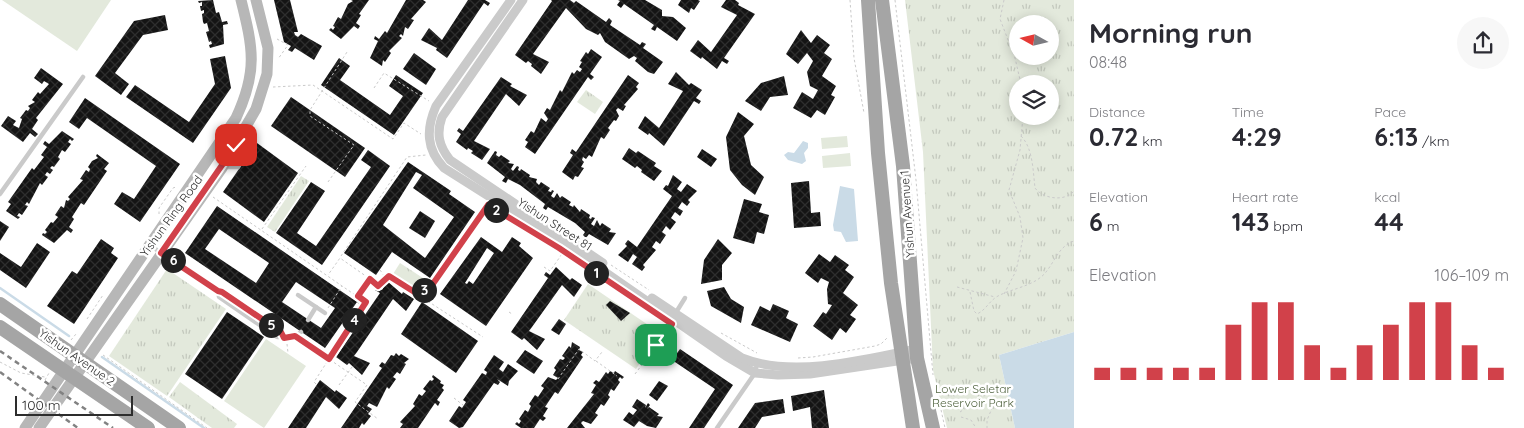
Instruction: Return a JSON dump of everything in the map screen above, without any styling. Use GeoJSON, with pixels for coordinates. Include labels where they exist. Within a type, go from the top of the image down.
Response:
{"type":"FeatureCollection","features":[{"type":"Feature","properties":{"kind":"main road","name":"Yishun Ring Road"},"geometry":{"type":"LineString","coordinates":[[39,428],[79,359],[150,245],[221,142],[246,97],[252,71],[252,44],[241,0]]}},
{"type":"Feature","properties":{"kind":"main road","name":"Yishun Ring Road"},"geometry":{"type":"LineString","coordinates":[[79,359],[161,253],[222,168],[256,109],[267,74],[268,48],[256,0]]}},
{"type":"Feature","properties":{"kind":"main road","name":"Yishun Avenue 1"},"geometry":{"type":"LineString","coordinates":[[868,0],[881,186],[901,356],[914,428]]}},
{"type":"Feature","properties":{"kind":"main road","name":"Yishun Avenue 1"},"geometry":{"type":"LineString","coordinates":[[882,0],[903,166],[917,354],[933,428]]}},
{"type":"Feature","properties":{"kind":"main road"},"geometry":{"type":"LineString","coordinates":[[878,153],[887,155],[897,149],[899,134]]}},
{"type":"Feature","properties":{"kind":"main road"},"geometry":{"type":"LineString","coordinates":[[881,186],[885,169],[891,166],[903,166]]}},
{"type":"Feature","properties":{"kind":"main road","name":"Yishun Avenue 2"},"geometry":{"type":"LineString","coordinates":[[0,304],[178,428]]}},
{"type":"Feature","properties":{"kind":"main road","name":"Yishun Avenue 2"},"geometry":{"type":"LineString","coordinates":[[0,327],[148,428]]}},
{"type":"Feature","properties":{"kind":"main road","name":"Yishun Ring Road"},"geometry":{"type":"LineString","coordinates":[[25,428],[70,374]]}},
{"type":"Feature","properties":{"kind":"street","name":"Yishun Street 81"},"geometry":{"type":"LineString","coordinates":[[511,0],[436,106],[429,121],[428,137],[432,152],[444,168],[543,226],[640,292],[670,315],[684,322],[726,356],[756,368],[778,375],[810,374],[917,354]]}},
{"type":"Feature","properties":{"kind":"street","name":"Yishun Street 81"},"geometry":{"type":"LineString","coordinates":[[512,207],[450,160],[442,150],[438,137],[442,117],[521,1]]}},
{"type":"Feature","properties":{"kind":"lane"},"geometry":{"type":"LineString","coordinates":[[0,194],[83,77]]}},
{"type":"Feature","properties":{"kind":"lane"},"geometry":{"type":"LineString","coordinates":[[150,245],[218,291],[219,297],[277,337],[295,336],[301,332]]}},
{"type":"Feature","properties":{"kind":"lane"},"geometry":{"type":"LineString","coordinates":[[298,295],[325,313]]}},
{"type":"Feature","properties":{"kind":"lane"},"geometry":{"type":"LineString","coordinates":[[670,315],[685,298]]}},
{"type":"Feature","properties":{"kind":"lane"},"geometry":{"type":"LineString","coordinates":[[308,320],[316,307]]}},
{"type":"Feature","properties":{"kind":"lane"},"geometry":{"type":"LineString","coordinates":[[717,428],[756,368]]}},
{"type":"Feature","properties":{"kind":"path"},"geometry":{"type":"LineString","coordinates":[[895,0],[916,180],[933,377]]}},
{"type":"Feature","properties":{"kind":"path"},"geometry":{"type":"LineString","coordinates":[[1004,0],[1000,19],[1015,58],[1019,75]]}},
{"type":"Feature","properties":{"kind":"path"},"geometry":{"type":"LineString","coordinates":[[272,37],[288,45],[274,65]]}},
{"type":"Feature","properties":{"kind":"path"},"geometry":{"type":"LineString","coordinates":[[328,182],[354,145],[310,116],[310,110],[347,52]]}},
{"type":"Feature","properties":{"kind":"path"},"geometry":{"type":"LineString","coordinates":[[374,88],[384,73],[431,103]]}},
{"type":"Feature","properties":{"kind":"path"},"geometry":{"type":"LineString","coordinates":[[270,88],[313,85],[393,139],[404,123],[421,134]]}},
{"type":"Feature","properties":{"kind":"path"},"geometry":{"type":"LineString","coordinates":[[1004,294],[1016,271],[1024,238],[1020,217],[1009,190],[1016,166],[1022,125]]}},
{"type":"Feature","properties":{"kind":"path"},"geometry":{"type":"LineString","coordinates":[[422,128],[422,141]]}},
{"type":"Feature","properties":{"kind":"path"},"geometry":{"type":"LineString","coordinates":[[1021,136],[1029,150],[1035,188],[1038,192],[1044,196],[1062,198],[1070,196],[1074,191]]}},
{"type":"Feature","properties":{"kind":"path"},"geometry":{"type":"LineString","coordinates":[[423,148],[429,160]]}},
{"type":"Feature","properties":{"kind":"path"},"geometry":{"type":"LineString","coordinates":[[328,275],[407,157],[426,155]]}},
{"type":"Feature","properties":{"kind":"path"},"geometry":{"type":"LineString","coordinates":[[262,230],[306,166]]}},
{"type":"Feature","properties":{"kind":"path"},"geometry":{"type":"LineString","coordinates":[[158,221],[160,208],[173,188],[183,186]]}},
{"type":"Feature","properties":{"kind":"path"},"geometry":{"type":"LineString","coordinates":[[211,195],[366,302],[314,382],[316,384]]}},
{"type":"Feature","properties":{"kind":"path"},"geometry":{"type":"LineString","coordinates":[[416,293],[430,288],[488,205]]}},
{"type":"Feature","properties":{"kind":"path"},"geometry":{"type":"LineString","coordinates":[[970,292],[974,311],[977,314],[982,312],[996,297],[1032,283],[1046,273],[1052,260],[1068,243],[1074,241]]}},
{"type":"Feature","properties":{"kind":"path"},"geometry":{"type":"LineString","coordinates":[[544,267],[550,271],[564,251]]}},
{"type":"Feature","properties":{"kind":"path"},"geometry":{"type":"LineString","coordinates":[[340,258],[378,286],[389,276],[483,337]]}},
{"type":"Feature","properties":{"kind":"path"},"geometry":{"type":"LineString","coordinates":[[608,263],[653,293]]}},
{"type":"Feature","properties":{"kind":"path"},"geometry":{"type":"LineString","coordinates":[[380,270],[388,280]]}},
{"type":"Feature","properties":{"kind":"path"},"geometry":{"type":"LineString","coordinates":[[358,296],[370,279]]}},
{"type":"Feature","properties":{"kind":"path"},"geometry":{"type":"LineString","coordinates":[[325,313],[342,285]]}},
{"type":"Feature","properties":{"kind":"path"},"geometry":{"type":"LineString","coordinates":[[957,288],[963,287],[970,292],[996,297]]}},
{"type":"Feature","properties":{"kind":"path"},"geometry":{"type":"LineString","coordinates":[[82,326],[105,293]]}},
{"type":"Feature","properties":{"kind":"path"},"geometry":{"type":"LineString","coordinates":[[357,302],[366,310]]}},
{"type":"Feature","properties":{"kind":"path"},"geometry":{"type":"LineString","coordinates":[[635,374],[670,315]]}},
{"type":"Feature","properties":{"kind":"path"},"geometry":{"type":"LineString","coordinates":[[717,331],[760,354]]}},
{"type":"Feature","properties":{"kind":"path"},"geometry":{"type":"LineString","coordinates":[[71,339],[77,334]]}},
{"type":"Feature","properties":{"kind":"path"},"geometry":{"type":"LineString","coordinates":[[295,336],[367,385],[355,402],[378,419]]}},
{"type":"Feature","properties":{"kind":"path"},"geometry":{"type":"LineString","coordinates":[[796,358],[813,357],[875,346],[881,344],[888,337]]}},
{"type":"Feature","properties":{"kind":"path"},"geometry":{"type":"LineString","coordinates":[[285,338],[288,353]]}},
{"type":"Feature","properties":{"kind":"path"},"geometry":{"type":"LineString","coordinates":[[558,379],[578,349],[617,376]]}},
{"type":"Feature","properties":{"kind":"path"},"geometry":{"type":"LineString","coordinates":[[595,361],[602,352]]}},
{"type":"Feature","properties":{"kind":"path"},"geometry":{"type":"LineString","coordinates":[[103,354],[207,428]]}},
{"type":"Feature","properties":{"kind":"path"},"geometry":{"type":"LineString","coordinates":[[0,362],[21,373],[46,377]]}},
{"type":"Feature","properties":{"kind":"path"},"geometry":{"type":"LineString","coordinates":[[339,385],[352,367]]}},
{"type":"Feature","properties":{"kind":"path"},"geometry":{"type":"LineString","coordinates":[[454,398],[463,405]]}},
{"type":"Feature","properties":{"kind":"path"},"geometry":{"type":"LineString","coordinates":[[960,412],[976,401],[989,400],[993,406],[987,420],[987,428]]}},
{"type":"Feature","properties":{"kind":"path"},"geometry":{"type":"LineString","coordinates":[[939,402],[945,428]]}},
{"type":"Feature","properties":{"kind":"path"},"geometry":{"type":"LineString","coordinates":[[961,416],[971,420],[976,428]]}},
{"type":"Feature","properties":{"kind":"green space"},"geometry":{"type":"Polygon","coordinates":[[[2,0],[111,0],[77,51],[2,0]]]}},
{"type":"Feature","properties":{"kind":"green space","name":"Lower Seletar Reservoir Park"},"geometry":{"type":"Polygon","coordinates":[[[905,0],[1074,0],[1074,332],[999,355],[1015,428],[947,428],[933,370],[923,152],[905,0]]]}},
{"type":"Feature","properties":{"kind":"green space"},"geometry":{"type":"Polygon","coordinates":[[[586,90],[603,102],[595,114],[577,102],[586,90]]]}},
{"type":"Feature","properties":{"kind":"green space"},"geometry":{"type":"Polygon","coordinates":[[[847,136],[848,147],[822,149],[821,138],[847,136]]]}},
{"type":"Feature","properties":{"kind":"green space"},"geometry":{"type":"Polygon","coordinates":[[[850,153],[851,166],[823,168],[822,156],[850,153]]]}},
{"type":"Feature","properties":{"kind":"green space"},"geometry":{"type":"Polygon","coordinates":[[[301,176],[309,181],[275,232],[267,227],[301,176]]]}},
{"type":"Feature","properties":{"kind":"green space"},"geometry":{"type":"Polygon","coordinates":[[[400,263],[426,280],[419,291],[393,274],[400,263]]]}},
{"type":"Feature","properties":{"kind":"green space"},"geometry":{"type":"Polygon","coordinates":[[[167,269],[226,309],[167,396],[109,356],[167,269]]]}},
{"type":"Feature","properties":{"kind":"green space"},"geometry":{"type":"Polygon","coordinates":[[[588,284],[660,333],[636,369],[564,320],[588,284]]]}},
{"type":"Feature","properties":{"kind":"green space"},"geometry":{"type":"Polygon","coordinates":[[[641,328],[655,336],[642,356],[629,347],[641,328]]]}},
{"type":"Feature","properties":{"kind":"green space"},"geometry":{"type":"Polygon","coordinates":[[[266,339],[306,366],[264,428],[224,401],[266,339]]]}},
{"type":"Feature","properties":{"kind":"green space"},"geometry":{"type":"Polygon","coordinates":[[[180,382],[237,424],[234,428],[212,428],[169,397],[180,382]]]}},
{"type":"Feature","properties":{"kind":"water"},"geometry":{"type":"Polygon","coordinates":[[[803,141],[808,143],[808,148],[804,153],[806,161],[802,164],[788,160],[784,155],[788,152],[794,153],[803,141]]]}},
{"type":"Feature","properties":{"kind":"water"},"geometry":{"type":"Polygon","coordinates":[[[840,186],[854,189],[858,241],[846,242],[841,232],[834,231],[833,225],[840,186]]]}},
{"type":"Feature","properties":{"kind":"water"},"geometry":{"type":"Polygon","coordinates":[[[1074,332],[1074,428],[1015,428],[999,355],[1074,332]]]}},
{"type":"Feature","properties":{"kind":"building"},"geometry":{"type":"Polygon","coordinates":[[[213,0],[216,13],[219,12],[222,22],[227,21],[228,24],[223,25],[224,44],[210,48],[209,45],[212,44],[211,41],[209,42],[206,32],[209,31],[207,23],[204,24],[203,22],[202,14],[204,10],[201,11],[200,6],[202,6],[202,2],[199,3],[198,1],[213,0]]]}},
{"type":"Feature","properties":{"kind":"building"},"geometry":{"type":"Polygon","coordinates":[[[274,0],[290,0],[298,32],[294,32],[295,35],[298,37],[301,34],[322,46],[314,60],[295,48],[292,52],[288,50],[291,46],[284,42],[274,0]]]}},
{"type":"Feature","properties":{"kind":"building"},"geometry":{"type":"Polygon","coordinates":[[[351,0],[369,0],[359,14],[361,15],[356,23],[360,26],[358,29],[354,26],[341,39],[329,30],[331,28],[333,30],[338,17],[341,19],[348,4],[353,1],[351,0]]]}},
{"type":"Feature","properties":{"kind":"building"},"geometry":{"type":"Polygon","coordinates":[[[406,0],[423,0],[426,2],[411,19],[414,20],[408,29],[405,27],[403,36],[401,34],[399,36],[402,38],[389,51],[391,53],[385,62],[383,60],[382,66],[370,58],[378,41],[374,39],[375,36],[379,39],[385,31],[387,33],[406,0]]]}},
{"type":"Feature","properties":{"kind":"building"},"geometry":{"type":"Polygon","coordinates":[[[468,0],[485,0],[490,3],[488,6],[484,3],[447,58],[436,50],[437,48],[421,40],[429,28],[442,40],[468,0]]]}},
{"type":"Feature","properties":{"kind":"building"},"geometry":{"type":"Polygon","coordinates":[[[551,0],[570,0],[574,3],[576,1],[606,22],[609,18],[612,21],[610,25],[640,45],[642,42],[646,44],[643,48],[663,62],[654,74],[648,72],[635,61],[637,58],[634,56],[629,59],[605,42],[600,33],[598,35],[586,29],[566,8],[533,54],[549,62],[541,74],[528,61],[526,63],[515,55],[551,0]]]}},
{"type":"Feature","properties":{"kind":"building"},"geometry":{"type":"Polygon","coordinates":[[[618,0],[645,0],[662,10],[662,16],[673,17],[686,28],[677,41],[657,27],[655,31],[651,29],[654,25],[624,4],[621,8],[617,5],[620,1],[618,0]]]}},
{"type":"Feature","properties":{"kind":"building"},"geometry":{"type":"Polygon","coordinates":[[[681,0],[700,1],[694,10],[691,8],[689,13],[678,5],[681,0]]]}},
{"type":"Feature","properties":{"kind":"building"},"geometry":{"type":"Polygon","coordinates":[[[726,0],[735,0],[739,3],[738,5],[755,14],[724,58],[729,61],[727,64],[722,61],[717,69],[702,57],[701,59],[690,51],[698,40],[711,52],[737,15],[721,7],[726,0]]]}},
{"type":"Feature","properties":{"kind":"building"},"geometry":{"type":"Polygon","coordinates":[[[165,15],[168,30],[143,35],[115,73],[129,84],[121,95],[95,76],[134,21],[165,15]]]}},
{"type":"Feature","properties":{"kind":"building"},"geometry":{"type":"Polygon","coordinates":[[[801,30],[811,43],[817,35],[830,45],[824,53],[832,59],[822,76],[836,86],[831,95],[835,97],[825,115],[817,110],[811,118],[793,108],[802,92],[813,99],[818,90],[810,86],[807,72],[813,61],[807,53],[798,64],[786,54],[801,30]]]}},
{"type":"Feature","properties":{"kind":"building"},"geometry":{"type":"Polygon","coordinates":[[[591,49],[602,57],[590,74],[594,77],[591,80],[588,77],[535,154],[525,147],[528,142],[525,140],[531,131],[534,133],[541,118],[546,122],[548,119],[544,113],[547,108],[550,110],[572,72],[574,74],[577,70],[580,72],[582,69],[579,67],[582,62],[580,61],[586,52],[588,54],[591,49]]]}},
{"type":"Feature","properties":{"kind":"building"},"geometry":{"type":"Polygon","coordinates":[[[414,53],[436,69],[426,85],[403,69],[414,53]]]}},
{"type":"Feature","properties":{"kind":"building"},"geometry":{"type":"Polygon","coordinates":[[[225,56],[231,88],[193,143],[126,97],[135,85],[189,122],[215,84],[210,59],[225,56]]]}},
{"type":"Feature","properties":{"kind":"building"},"geometry":{"type":"Polygon","coordinates":[[[339,58],[350,66],[340,80],[390,115],[403,96],[389,86],[396,75],[423,93],[394,135],[321,85],[339,58]]]}},
{"type":"Feature","properties":{"kind":"building"},"geometry":{"type":"Polygon","coordinates":[[[41,68],[63,84],[36,118],[38,120],[32,129],[38,134],[35,137],[30,133],[23,142],[1,126],[8,116],[16,121],[13,125],[19,128],[22,119],[20,118],[30,108],[28,106],[35,102],[32,100],[38,92],[40,94],[49,84],[44,81],[42,84],[34,78],[41,68]]]}},
{"type":"Feature","properties":{"kind":"building"},"geometry":{"type":"Polygon","coordinates":[[[676,72],[689,85],[691,83],[702,90],[696,98],[701,101],[699,104],[694,101],[664,146],[649,133],[648,135],[638,128],[645,116],[659,128],[683,91],[668,84],[676,72]]]}},
{"type":"Feature","properties":{"kind":"building"},"geometry":{"type":"Polygon","coordinates":[[[628,75],[639,83],[636,87],[638,89],[624,105],[626,106],[623,111],[618,108],[616,110],[619,116],[616,121],[614,120],[608,128],[610,130],[604,139],[601,137],[592,157],[589,155],[586,159],[583,157],[582,160],[584,162],[581,167],[584,168],[578,177],[575,176],[573,180],[562,172],[573,155],[570,153],[572,149],[576,152],[628,75]]]}},
{"type":"Feature","properties":{"kind":"building"},"geometry":{"type":"Polygon","coordinates":[[[784,76],[788,95],[770,97],[761,111],[745,101],[761,83],[784,76]]]}},
{"type":"Feature","properties":{"kind":"building"},"geometry":{"type":"Polygon","coordinates":[[[501,77],[512,84],[510,86],[527,95],[519,106],[506,94],[474,141],[490,149],[482,160],[471,153],[473,151],[468,148],[467,150],[456,142],[461,134],[457,131],[459,128],[463,131],[501,77]]]}},
{"type":"Feature","properties":{"kind":"building"},"geometry":{"type":"Polygon","coordinates":[[[291,97],[365,148],[345,177],[271,126],[291,97]]]}},
{"type":"Feature","properties":{"kind":"building"},"geometry":{"type":"Polygon","coordinates":[[[85,98],[180,164],[140,222],[114,204],[122,192],[134,199],[156,166],[87,118],[79,129],[69,122],[85,98]]]}},
{"type":"Feature","properties":{"kind":"building"},"geometry":{"type":"Polygon","coordinates":[[[738,112],[754,124],[744,136],[751,165],[764,177],[755,195],[742,185],[730,170],[726,137],[738,112]]]}},
{"type":"Feature","properties":{"kind":"building"},"geometry":{"type":"Polygon","coordinates":[[[62,131],[74,139],[72,141],[70,139],[68,142],[71,144],[65,152],[62,150],[58,157],[60,159],[54,167],[50,168],[53,170],[50,174],[47,172],[45,175],[48,177],[42,185],[40,183],[29,204],[27,202],[25,205],[28,206],[22,215],[19,213],[17,216],[20,217],[18,219],[6,211],[11,204],[8,202],[32,168],[34,170],[44,157],[41,155],[47,147],[43,144],[45,141],[49,144],[62,131]]]}},
{"type":"Feature","properties":{"kind":"building"},"geometry":{"type":"Polygon","coordinates":[[[257,143],[298,173],[264,222],[223,192],[257,143]]]}},
{"type":"Feature","properties":{"kind":"building"},"geometry":{"type":"Polygon","coordinates":[[[629,148],[636,153],[638,151],[656,163],[654,166],[662,171],[654,181],[641,172],[642,170],[637,166],[635,168],[622,159],[629,148]]]}},
{"type":"Feature","properties":{"kind":"building"},"geometry":{"type":"Polygon","coordinates":[[[702,149],[717,159],[711,167],[697,157],[702,149]]]}},
{"type":"Feature","properties":{"kind":"building"},"geometry":{"type":"Polygon","coordinates":[[[368,150],[390,166],[322,265],[276,233],[311,182],[325,191],[297,233],[316,246],[371,167],[361,160],[368,150]]]}},
{"type":"Feature","properties":{"kind":"building"},"geometry":{"type":"Polygon","coordinates":[[[495,151],[497,152],[496,155],[499,157],[501,155],[510,161],[508,163],[514,164],[511,169],[513,171],[517,166],[519,167],[518,170],[520,171],[521,169],[530,175],[529,177],[537,179],[536,182],[539,185],[541,182],[550,188],[548,191],[554,191],[551,196],[554,198],[557,193],[560,198],[562,196],[571,202],[569,205],[573,207],[574,205],[580,212],[581,209],[590,215],[589,218],[591,219],[592,217],[595,218],[591,224],[594,226],[597,220],[600,226],[602,223],[611,229],[609,232],[616,233],[608,245],[589,234],[586,238],[583,235],[585,232],[575,223],[548,207],[546,210],[543,208],[545,204],[520,185],[508,179],[506,183],[502,181],[505,177],[487,163],[495,151]]]}},
{"type":"Feature","properties":{"kind":"building"},"geometry":{"type":"Polygon","coordinates":[[[97,154],[109,163],[104,169],[107,171],[84,205],[81,203],[72,217],[74,219],[69,227],[73,230],[71,233],[67,230],[54,243],[42,235],[47,232],[45,230],[51,222],[53,223],[58,217],[55,215],[61,206],[64,208],[66,200],[70,199],[68,197],[83,180],[80,179],[86,170],[89,172],[90,169],[88,167],[92,161],[98,158],[97,154]]]}},
{"type":"Feature","properties":{"kind":"building"},"geometry":{"type":"Polygon","coordinates":[[[408,162],[451,191],[449,194],[475,212],[430,278],[392,252],[376,275],[344,253],[408,162]],[[416,172],[383,225],[425,258],[454,217],[413,188],[422,175],[416,172]]]}},
{"type":"Feature","properties":{"kind":"building"},"geometry":{"type":"Polygon","coordinates":[[[673,175],[682,182],[677,189],[681,192],[687,184],[697,191],[688,200],[690,202],[687,206],[682,202],[678,208],[683,211],[680,216],[675,212],[671,218],[676,222],[670,230],[666,226],[662,232],[666,235],[660,244],[656,241],[652,247],[656,250],[643,265],[645,267],[642,271],[632,264],[637,257],[633,254],[628,262],[618,255],[627,246],[625,244],[628,240],[637,247],[672,196],[663,189],[666,185],[668,186],[673,175]]]}},
{"type":"Feature","properties":{"kind":"building"},"geometry":{"type":"Polygon","coordinates":[[[809,181],[811,213],[820,212],[821,226],[794,228],[791,183],[809,181]]]}},
{"type":"Feature","properties":{"kind":"building"},"geometry":{"type":"Polygon","coordinates":[[[744,199],[762,204],[759,212],[769,215],[764,234],[757,232],[754,244],[733,238],[744,199]]]}},
{"type":"Feature","properties":{"kind":"building"},"geometry":{"type":"Polygon","coordinates":[[[217,206],[357,302],[325,348],[185,253],[217,206]],[[219,229],[205,249],[256,283],[269,263],[219,229]],[[296,282],[282,302],[321,328],[335,308],[296,282]]]}},
{"type":"Feature","properties":{"kind":"building"},"geometry":{"type":"Polygon","coordinates":[[[420,211],[435,221],[425,238],[409,228],[420,211]]]}},
{"type":"Feature","properties":{"kind":"building"},"geometry":{"type":"Polygon","coordinates":[[[0,221],[9,227],[0,241],[0,221]]]}},
{"type":"Feature","properties":{"kind":"building"},"geometry":{"type":"Polygon","coordinates":[[[481,237],[502,252],[512,237],[521,243],[519,246],[533,258],[486,326],[440,294],[481,237]],[[487,248],[465,283],[467,284],[469,281],[473,284],[494,253],[487,248]]]}},
{"type":"Feature","properties":{"kind":"building"},"geometry":{"type":"Polygon","coordinates":[[[101,239],[114,248],[111,253],[118,258],[74,324],[47,306],[72,271],[77,274],[101,239]]]}},
{"type":"Feature","properties":{"kind":"building"},"geometry":{"type":"Polygon","coordinates":[[[718,239],[732,253],[722,265],[722,280],[701,284],[704,260],[718,239]]]}},
{"type":"Feature","properties":{"kind":"building"},"geometry":{"type":"Polygon","coordinates":[[[37,243],[50,252],[26,288],[0,270],[0,253],[21,267],[37,243]]]}},
{"type":"Feature","properties":{"kind":"building"},"geometry":{"type":"Polygon","coordinates":[[[819,254],[830,262],[835,255],[849,265],[845,270],[854,277],[843,293],[858,305],[850,315],[856,319],[846,333],[840,328],[832,340],[813,326],[823,312],[826,314],[832,305],[828,304],[827,289],[829,282],[821,278],[818,283],[805,273],[819,254]]]}},
{"type":"Feature","properties":{"kind":"building"},"geometry":{"type":"Polygon","coordinates":[[[556,267],[570,280],[572,278],[582,285],[574,297],[562,285],[529,331],[545,339],[537,350],[524,338],[522,340],[511,332],[548,278],[544,275],[546,272],[550,275],[556,267]]]}},
{"type":"Feature","properties":{"kind":"building"},"geometry":{"type":"Polygon","coordinates":[[[387,281],[402,294],[403,292],[414,299],[406,311],[393,299],[354,356],[370,363],[362,375],[349,363],[347,365],[336,357],[380,293],[375,290],[377,287],[382,290],[387,281]]]}},
{"type":"Feature","properties":{"kind":"building"},"geometry":{"type":"Polygon","coordinates":[[[724,287],[731,299],[744,307],[741,323],[711,306],[707,291],[724,287]]]}},
{"type":"Feature","properties":{"kind":"building"},"geometry":{"type":"Polygon","coordinates":[[[610,301],[630,313],[621,321],[606,305],[610,301]]]}},
{"type":"Feature","properties":{"kind":"building"},"geometry":{"type":"Polygon","coordinates":[[[422,302],[478,341],[456,373],[401,334],[422,302]]]}},
{"type":"Feature","properties":{"kind":"building"},"geometry":{"type":"Polygon","coordinates":[[[773,304],[789,311],[786,318],[798,324],[790,342],[751,325],[760,306],[770,311],[773,304]]]}},
{"type":"Feature","properties":{"kind":"building"},"geometry":{"type":"Polygon","coordinates":[[[227,312],[264,337],[222,399],[185,374],[227,312]]]}},
{"type":"Feature","properties":{"kind":"building"},"geometry":{"type":"Polygon","coordinates":[[[559,319],[566,324],[559,335],[551,330],[559,319]]]}},
{"type":"Feature","properties":{"kind":"building"},"geometry":{"type":"Polygon","coordinates":[[[572,342],[580,347],[579,350],[583,352],[581,355],[583,357],[558,394],[555,392],[545,407],[548,408],[543,416],[546,418],[543,421],[540,419],[534,428],[521,428],[515,424],[517,422],[519,424],[521,421],[519,419],[525,410],[528,412],[531,406],[529,404],[535,395],[538,397],[544,388],[541,386],[548,377],[556,380],[558,378],[553,375],[556,370],[554,368],[560,359],[563,360],[565,358],[562,356],[569,346],[571,348],[572,342]]]}},
{"type":"Feature","properties":{"kind":"building"},"geometry":{"type":"Polygon","coordinates":[[[680,349],[733,385],[704,428],[689,428],[715,389],[672,360],[680,349]]]}},
{"type":"Feature","properties":{"kind":"building"},"geometry":{"type":"Polygon","coordinates":[[[525,350],[543,361],[534,374],[516,362],[525,350]]]}},
{"type":"Feature","properties":{"kind":"building"},"geometry":{"type":"Polygon","coordinates":[[[396,353],[409,359],[404,363],[406,364],[400,374],[397,372],[393,377],[396,379],[389,389],[387,387],[377,407],[369,403],[367,406],[372,409],[368,414],[371,416],[359,428],[341,428],[382,368],[379,366],[382,362],[385,364],[391,355],[394,356],[396,353]]]}},
{"type":"Feature","properties":{"kind":"building"},"geometry":{"type":"Polygon","coordinates":[[[494,355],[504,362],[499,369],[503,372],[508,364],[518,371],[509,381],[508,386],[497,379],[500,382],[498,385],[494,383],[463,427],[459,428],[449,421],[459,406],[462,408],[466,402],[463,400],[482,373],[486,375],[487,372],[484,370],[494,355]]]}},
{"type":"Feature","properties":{"kind":"building"},"geometry":{"type":"Polygon","coordinates":[[[610,371],[614,373],[615,371],[624,377],[622,379],[620,377],[618,380],[620,382],[614,391],[611,389],[608,395],[610,397],[604,406],[601,404],[595,413],[598,415],[591,424],[583,421],[581,423],[585,428],[567,428],[594,394],[591,393],[596,385],[593,383],[596,380],[599,382],[606,372],[608,374],[610,371]]]}},
{"type":"Feature","properties":{"kind":"building"},"geometry":{"type":"Polygon","coordinates":[[[433,375],[444,385],[442,388],[444,390],[437,400],[440,402],[438,406],[435,403],[418,428],[400,428],[403,424],[400,422],[415,406],[413,404],[419,394],[422,396],[426,391],[423,389],[430,380],[434,379],[433,375]]]}},
{"type":"Feature","properties":{"kind":"building"},"geometry":{"type":"Polygon","coordinates":[[[320,380],[335,392],[336,390],[347,398],[339,409],[326,397],[306,428],[288,428],[320,380]]]}},
{"type":"Feature","properties":{"kind":"building"},"geometry":{"type":"Polygon","coordinates":[[[659,381],[668,386],[657,401],[649,395],[659,381]]]}},
{"type":"Feature","properties":{"kind":"building"},"geometry":{"type":"Polygon","coordinates":[[[824,390],[829,428],[812,428],[810,407],[793,411],[791,396],[824,390]]]}},
{"type":"Feature","properties":{"kind":"building"},"geometry":{"type":"Polygon","coordinates":[[[637,399],[646,405],[645,408],[648,403],[650,405],[647,409],[649,407],[659,414],[657,416],[663,417],[656,428],[647,426],[639,421],[634,427],[623,420],[629,412],[633,415],[637,410],[632,407],[637,399]]]}},
{"type":"Feature","properties":{"kind":"building"},"geometry":{"type":"Polygon","coordinates":[[[783,399],[785,413],[762,417],[755,428],[738,428],[755,403],[783,399]]]}},
{"type":"Feature","properties":{"kind":"waterway"},"geometry":{"type":"LineString","coordinates":[[0,288],[69,336]]}},
{"type":"Feature","properties":{"kind":"waterway"},"geometry":{"type":"LineString","coordinates":[[102,357],[204,428]]}},
{"type":"Feature","properties":{"kind":"railway"},"geometry":{"type":"LineString","coordinates":[[0,351],[113,428]]}},
{"type":"Feature","properties":{"kind":"railway"},"geometry":{"type":"LineString","coordinates":[[0,372],[78,428]]}},
{"type":"Feature","properties":{"kind":"route"},"geometry":{"type":"LineString","coordinates":[[236,145],[222,168],[161,253],[281,332],[284,338],[295,336],[329,359],[366,302],[358,296],[370,279],[378,286],[389,276],[416,293],[430,288],[488,205],[538,234],[672,324],[661,341],[656,345]]}}]}
